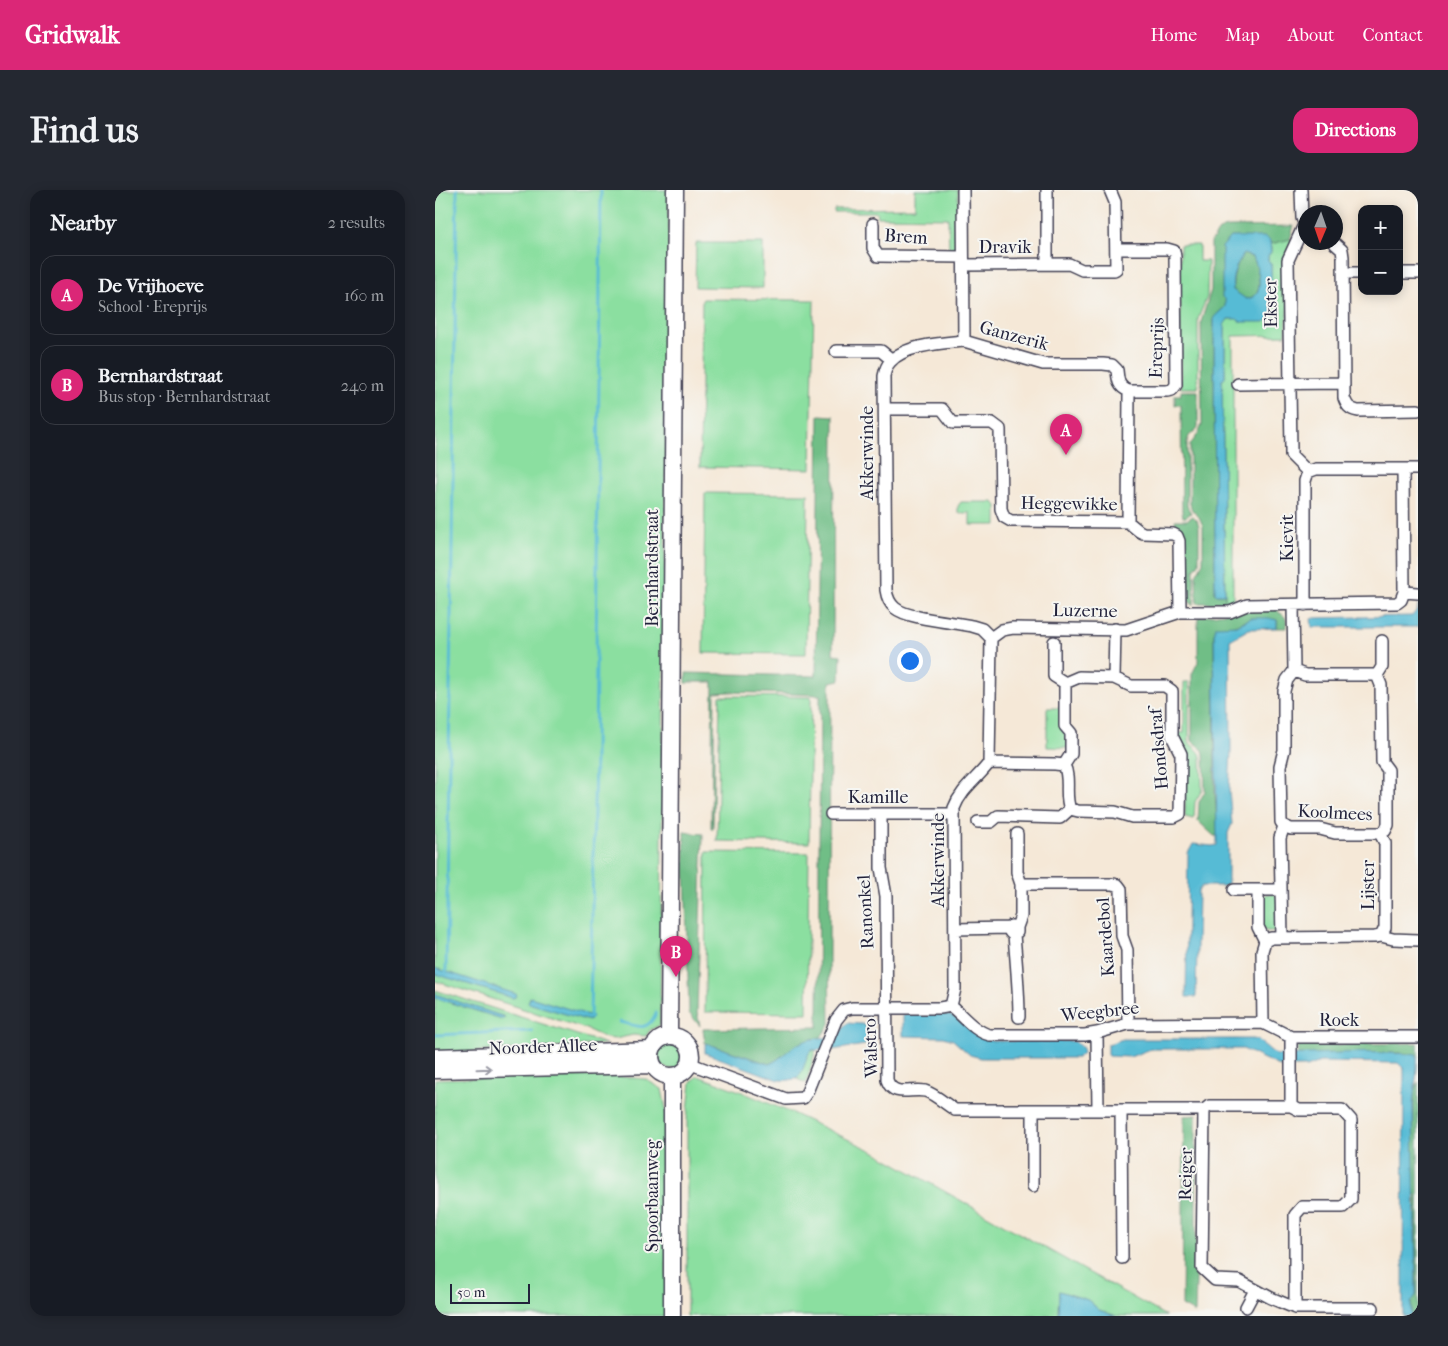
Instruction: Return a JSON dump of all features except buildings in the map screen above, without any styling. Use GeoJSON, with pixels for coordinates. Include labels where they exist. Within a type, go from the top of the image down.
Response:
{"type":"FeatureCollection","features":[{"type":"Feature","properties":{"kind":"street","name":"Bernhardstraat"},"geometry":{"type":"LineString","coordinates":[[669,1036],[675,190]]}},
{"type":"Feature","properties":{"kind":"street"},"geometry":{"type":"LineString","coordinates":[[836,351],[881,351],[892,360],[903,352],[942,343],[964,341],[963,190]]}},
{"type":"Feature","properties":{"kind":"street","name":"Dravik"},"geometry":{"type":"LineString","coordinates":[[1047,190],[1047,264]]}},
{"type":"Feature","properties":{"kind":"street","name":"Dravik"},"geometry":{"type":"LineString","coordinates":[[963,261],[1069,264],[1082,270],[1114,270],[1116,269],[1115,202],[1110,190]]}},
{"type":"Feature","properties":{"kind":"street","name":"Ekster"},"geometry":{"type":"LineString","coordinates":[[1301,190],[1302,205]]}},
{"type":"Feature","properties":{"kind":"street","name":"Brem"},"geometry":{"type":"LineString","coordinates":[[873,224],[873,248],[878,256],[963,261]]}},
{"type":"Feature","properties":{"kind":"street","name":"Ekster"},"geometry":{"type":"LineString","coordinates":[[1290,384],[1288,260],[1298,240]]}},
{"type":"Feature","properties":{"kind":"street","name":"Ereprijs"},"geometry":{"type":"LineString","coordinates":[[1116,249],[1167,249],[1174,251],[1175,254],[1176,385],[1172,390],[1167,391],[1129,392],[1128,522]]}},
{"type":"Feature","properties":{"kind":"street"},"geometry":{"type":"LineString","coordinates":[[1342,250],[1344,398],[1347,405],[1351,410],[1418,410]]}},
{"type":"Feature","properties":{"kind":"street"},"geometry":{"type":"LineString","coordinates":[[1343,273],[1358,273]]}},
{"type":"Feature","properties":{"kind":"street"},"geometry":{"type":"LineString","coordinates":[[1403,273],[1418,273]]}},
{"type":"Feature","properties":{"kind":"street","name":"Ganzerik"},"geometry":{"type":"LineString","coordinates":[[964,341],[1043,364],[1103,364],[1113,366],[1117,370],[1118,382],[1122,389],[1129,392]]}},
{"type":"Feature","properties":{"kind":"street","name":"Akkerwinde"},"geometry":{"type":"LineString","coordinates":[[892,360],[889,363],[885,376],[886,590],[888,599],[895,608],[907,614],[972,626],[982,629],[991,638]]}},
{"type":"Feature","properties":{"kind":"street"},"geometry":{"type":"LineString","coordinates":[[1238,384],[1344,382]]}},
{"type":"Feature","properties":{"kind":"street"},"geometry":{"type":"LineString","coordinates":[[1290,384],[1291,455],[1308,472],[1316,469],[1418,469]]}},
{"type":"Feature","properties":{"kind":"street","name":"Heggewikke"},"geometry":{"type":"LineString","coordinates":[[885,409],[942,409],[953,423],[992,423],[1000,429],[1001,509],[1004,517],[1011,521],[1128,522],[1143,533],[1167,533],[1177,536],[1179,541],[1179,612]]}},
{"type":"Feature","properties":{"kind":"street"},"geometry":{"type":"LineString","coordinates":[[1179,612],[1230,612],[1247,605],[1392,604],[1401,600],[1404,592],[1403,469]]}},
{"type":"Feature","properties":{"kind":"street","name":"Kievit"},"geometry":{"type":"LineString","coordinates":[[1305,605],[1305,481],[1308,472]]}},
{"type":"Feature","properties":{"kind":"street"},"geometry":{"type":"LineString","coordinates":[[1404,592],[1418,592]]}},
{"type":"Feature","properties":{"kind":"street","name":"Koolmees"},"geometry":{"type":"LineString","coordinates":[[1293,605],[1294,671],[1287,680],[1283,691],[1284,750],[1280,766],[1281,822],[1291,830],[1320,829],[1335,834],[1380,834],[1385,831],[1388,825],[1388,770],[1382,762],[1381,685],[1377,675],[1382,667],[1381,641]]}},
{"type":"Feature","properties":{"kind":"street","name":"Luzerne"},"geometry":{"type":"LineString","coordinates":[[991,638],[1002,630],[1013,628],[1126,630],[1179,612]]}},
{"type":"Feature","properties":{"kind":"street"},"geometry":{"type":"LineString","coordinates":[[1115,629],[1115,678]]}},
{"type":"Feature","properties":{"kind":"street"},"geometry":{"type":"LineString","coordinates":[[991,638],[989,763],[1064,765]]}},
{"type":"Feature","properties":{"kind":"street"},"geometry":{"type":"LineString","coordinates":[[1054,642],[1054,676],[1065,684],[1065,726],[1071,733],[1071,754],[1064,765]]}},
{"type":"Feature","properties":{"kind":"street"},"geometry":{"type":"LineString","coordinates":[[1294,671],[1305,675],[1377,675]]}},
{"type":"Feature","properties":{"kind":"street","name":"Hondsdraf"},"geometry":{"type":"LineString","coordinates":[[979,822],[991,822],[998,816],[1060,818],[1070,809],[1078,812],[1115,812],[1132,817],[1175,817],[1180,814],[1181,754],[1172,736],[1172,691],[1165,686],[1131,686],[1115,678],[1079,677],[1065,684]]}},
{"type":"Feature","properties":{"kind":"street","name":"Akkerwinde"},"geometry":{"type":"LineString","coordinates":[[951,1006],[955,989],[954,814],[957,800],[989,763]]}},
{"type":"Feature","properties":{"kind":"street"},"geometry":{"type":"LineString","coordinates":[[1064,765],[1067,771],[1067,802],[1070,809]]}},
{"type":"Feature","properties":{"kind":"street","name":"Kamille"},"geometry":{"type":"LineString","coordinates":[[831,814],[954,814]]}},
{"type":"Feature","properties":{"kind":"street","name":"Ranonkel"},"geometry":{"type":"LineString","coordinates":[[881,814],[881,868],[885,896],[887,1008]]}},
{"type":"Feature","properties":{"kind":"street"},"geometry":{"type":"LineString","coordinates":[[1283,938],[1280,838],[1284,826]]}},
{"type":"Feature","properties":{"kind":"street"},"geometry":{"type":"LineString","coordinates":[[1017,834],[1017,872],[1021,884],[1021,916],[1013,930],[1016,968],[1019,980],[1019,1017]]}},
{"type":"Feature","properties":{"kind":"street","name":"Lijster"},"geometry":{"type":"LineString","coordinates":[[1380,834],[1385,843],[1385,928],[1381,936]]}},
{"type":"Feature","properties":{"kind":"street","name":"Kaardebol"},"geometry":{"type":"LineString","coordinates":[[1021,884],[1118,885],[1121,889],[1122,936],[1127,950],[1128,1024]]}},
{"type":"Feature","properties":{"kind":"street"},"geometry":{"type":"LineString","coordinates":[[1234,890],[1281,890]]}},
{"type":"Feature","properties":{"kind":"street"},"geometry":{"type":"LineString","coordinates":[[1258,890],[1258,927],[1265,940],[1262,951],[1263,1024]]}},
{"type":"Feature","properties":{"kind":"street"},"geometry":{"type":"LineString","coordinates":[[955,929],[1013,930]]}},
{"type":"Feature","properties":{"kind":"street","name":"Lijster"},"geometry":{"type":"LineString","coordinates":[[1265,940],[1271,938],[1381,936],[1393,940],[1418,940]]}},
{"type":"Feature","properties":{"kind":"street"},"geometry":{"type":"LineString","coordinates":[[691,1064],[786,1099],[803,1098],[836,1020],[844,1010],[853,1008],[940,1008],[951,1006]]}},
{"type":"Feature","properties":{"kind":"street","name":"Weegbree"},"geometry":{"type":"LineString","coordinates":[[951,1006],[983,1033],[1085,1035],[1128,1024],[1263,1024]]}},
{"type":"Feature","properties":{"kind":"street","name":"Walstro"},"geometry":{"type":"LineString","coordinates":[[887,1008],[887,1080],[891,1088],[896,1091],[925,1091],[955,1110],[1204,1110]]}},
{"type":"Feature","properties":{"kind":"street","name":"Roek"},"geometry":{"type":"LineString","coordinates":[[1263,1024],[1291,1038],[1418,1037]]}},
{"type":"Feature","properties":{"kind":"street"},"geometry":{"type":"LineString","coordinates":[[1097,1033],[1098,1110]]}},
{"type":"Feature","properties":{"kind":"street"},"geometry":{"type":"LineString","coordinates":[[669,1036],[681,1038],[686,1042],[692,1053],[691,1064],[682,1074],[673,1077],[664,1076],[659,1072],[652,1058],[658,1040],[669,1036]]}},
{"type":"Feature","properties":{"kind":"street"},"geometry":{"type":"LineString","coordinates":[[1291,1038],[1291,1106]]}},
{"type":"Feature","properties":{"kind":"street","name":"Noorder Allee"},"geometry":{"type":"LineString","coordinates":[[435,1056],[652,1058]]}},
{"type":"Feature","properties":{"kind":"street","name":"Noorder Allee"},"geometry":{"type":"LineString","coordinates":[[435,1070],[652,1058]]}},
{"type":"Feature","properties":{"kind":"street","name":"Spoorbaanweg"},"geometry":{"type":"LineString","coordinates":[[672,1316],[673,1077]]}},
{"type":"Feature","properties":{"kind":"street"},"geometry":{"type":"LineString","coordinates":[[1204,1110],[1209,1106],[1291,1106],[1299,1110],[1342,1110],[1351,1120],[1351,1199],[1343,1207],[1302,1207],[1295,1215],[1295,1308]]}},
{"type":"Feature","properties":{"kind":"street"},"geometry":{"type":"LineString","coordinates":[[1033,1110],[1033,1186]]}},
{"type":"Feature","properties":{"kind":"street"},"geometry":{"type":"LineString","coordinates":[[1121,1110],[1122,1258]]}},
{"type":"Feature","properties":{"kind":"street","name":"Reiger"},"geometry":{"type":"LineString","coordinates":[[1204,1110],[1202,1268],[1215,1280],[1239,1281],[1295,1308],[1373,1308]]}},
{"type":"Feature","properties":{"kind":"street"},"geometry":{"type":"LineString","coordinates":[[1246,1307],[1255,1290]]}},
{"type":"Feature","properties":{"kind":"green space"},"geometry":{"type":"Polygon","coordinates":[[[435,190],[669,190],[660,1025],[650,1030],[646,1036],[633,1035],[615,1039],[606,1038],[586,1029],[435,981],[435,190]]]}},
{"type":"Feature","properties":{"kind":"green space"},"geometry":{"type":"Polygon","coordinates":[[[915,190],[958,190],[959,252],[949,252],[948,218],[878,217],[877,212],[834,212],[834,209],[915,208],[915,190]]]}},
{"type":"Feature","properties":{"kind":"green space"},"geometry":{"type":"Polygon","coordinates":[[[1294,226],[1290,239],[1271,244],[1270,241],[1231,237],[1225,307],[1214,317],[1215,594],[1225,594],[1225,603],[1197,603],[1196,575],[1203,562],[1203,526],[1190,504],[1190,445],[1202,425],[1201,322],[1211,290],[1211,242],[1223,228],[1294,226]]]}},
{"type":"Feature","properties":{"kind":"green space"},"geometry":{"type":"Polygon","coordinates":[[[1290,239],[1293,240],[1286,335],[1233,336],[1233,602],[1225,603],[1222,380],[1225,378],[1225,327],[1223,325],[1228,319],[1272,316],[1271,264],[1268,256],[1271,252],[1271,244],[1290,239]]]}},
{"type":"Feature","properties":{"kind":"green space"},"geometry":{"type":"Polygon","coordinates":[[[696,243],[763,243],[763,288],[695,287],[696,243]]]}},
{"type":"Feature","properties":{"kind":"green space"},"geometry":{"type":"Polygon","coordinates":[[[1180,245],[1199,245],[1199,261],[1208,261],[1207,297],[1198,319],[1198,388],[1181,388],[1180,245]]]}},
{"type":"Feature","properties":{"kind":"green space"},"geometry":{"type":"Polygon","coordinates":[[[1243,254],[1253,257],[1259,275],[1256,293],[1252,297],[1245,299],[1233,290],[1235,271],[1243,254]]]}},
{"type":"Feature","properties":{"kind":"green space"},"geometry":{"type":"Polygon","coordinates":[[[702,299],[814,300],[811,469],[700,467],[702,299]]]}},
{"type":"Feature","properties":{"kind":"green space"},"geometry":{"type":"Polygon","coordinates":[[[1181,391],[1198,391],[1198,428],[1189,436],[1187,442],[1187,506],[1191,513],[1186,517],[1183,517],[1182,511],[1181,405],[1175,405],[1175,395],[1181,395],[1181,391]]]}},
{"type":"Feature","properties":{"kind":"green space"},"geometry":{"type":"Polygon","coordinates":[[[819,415],[834,416],[833,654],[841,655],[840,680],[830,682],[830,1024],[821,1037],[791,1049],[769,1064],[705,1043],[703,1029],[818,1027],[820,695],[715,693],[713,829],[711,829],[713,682],[686,683],[686,673],[816,676],[819,415]]]}},
{"type":"Feature","properties":{"kind":"green space"},"geometry":{"type":"Polygon","coordinates":[[[705,493],[808,494],[806,654],[703,653],[705,493]]]}},
{"type":"Feature","properties":{"kind":"green space"},"geometry":{"type":"Polygon","coordinates":[[[961,502],[994,502],[997,506],[997,525],[970,525],[970,513],[958,513],[958,506],[961,502]]]}},
{"type":"Feature","properties":{"kind":"green space"},"geometry":{"type":"Polygon","coordinates":[[[1193,516],[1199,526],[1199,563],[1194,570],[1194,604],[1192,604],[1186,599],[1186,596],[1183,596],[1183,528],[1176,528],[1175,520],[1187,520],[1193,516]]]}},
{"type":"Feature","properties":{"kind":"green space"},"geometry":{"type":"Polygon","coordinates":[[[1249,609],[1278,609],[1278,612],[1286,618],[1287,628],[1277,628],[1277,620],[1251,618],[1214,634],[1215,794],[1218,836],[1214,836],[1198,821],[1199,802],[1205,791],[1204,754],[1203,750],[1192,741],[1192,674],[1198,662],[1198,617],[1249,609]]]}},
{"type":"Feature","properties":{"kind":"green space"},"geometry":{"type":"Polygon","coordinates":[[[1184,682],[1189,682],[1189,741],[1201,757],[1202,790],[1195,802],[1194,819],[1185,817],[1185,752],[1176,733],[1184,733],[1184,682]]]}},
{"type":"Feature","properties":{"kind":"green space"},"geometry":{"type":"Polygon","coordinates":[[[720,696],[811,697],[809,843],[717,841],[720,696]]]}},
{"type":"Feature","properties":{"kind":"green space"},"geometry":{"type":"Polygon","coordinates":[[[1047,708],[1061,708],[1068,733],[1068,748],[1047,747],[1047,708]]]}},
{"type":"Feature","properties":{"kind":"green space"},"geometry":{"type":"Polygon","coordinates":[[[684,832],[703,834],[697,1012],[700,1026],[689,1013],[684,832]]]}},
{"type":"Feature","properties":{"kind":"green space"},"geometry":{"type":"Polygon","coordinates":[[[706,852],[809,853],[807,1013],[705,1012],[706,852]]]}},
{"type":"Feature","properties":{"kind":"green space"},"geometry":{"type":"Polygon","coordinates":[[[1266,894],[1274,894],[1278,897],[1278,928],[1275,931],[1266,931],[1261,927],[1261,899],[1266,894]]]}},
{"type":"Feature","properties":{"kind":"green space"},"geometry":{"type":"Polygon","coordinates":[[[435,990],[606,1044],[435,1054],[435,990]]]}},
{"type":"Feature","properties":{"kind":"green space"},"geometry":{"type":"Polygon","coordinates":[[[671,1043],[680,1047],[684,1056],[680,1065],[671,1069],[662,1065],[658,1056],[662,1047],[671,1043]]]}},
{"type":"Feature","properties":{"kind":"green space"},"geometry":{"type":"Polygon","coordinates":[[[1418,1043],[1418,1057],[1417,1055],[1402,1053],[1298,1055],[1298,1045],[1418,1043]]]}},
{"type":"Feature","properties":{"kind":"green space"},"geometry":{"type":"Polygon","coordinates":[[[816,1049],[806,1083],[797,1079],[809,1052],[816,1049]]]}},
{"type":"Feature","properties":{"kind":"green space"},"geometry":{"type":"Polygon","coordinates":[[[613,1076],[645,1079],[662,1089],[666,1109],[667,1316],[435,1316],[435,1079],[613,1076]]]}},
{"type":"Feature","properties":{"kind":"green space"},"geometry":{"type":"Polygon","coordinates":[[[698,1076],[792,1113],[873,1151],[1166,1316],[1116,1316],[1099,1310],[1088,1300],[1059,1291],[1058,1316],[687,1316],[687,1120],[691,1082],[698,1076]]]}},
{"type":"Feature","properties":{"kind":"green space"},"geometry":{"type":"Polygon","coordinates":[[[1418,1082],[1418,1316],[1411,1316],[1411,1303],[1416,1295],[1416,1195],[1413,1192],[1414,1090],[1418,1082]]]}},
{"type":"Feature","properties":{"kind":"green space"},"geometry":{"type":"Polygon","coordinates":[[[1197,1115],[1195,1313],[1182,1306],[1184,1116],[1197,1115]]]}},
{"type":"Feature","properties":{"kind":"water"},"geometry":{"type":"Polygon","coordinates":[[[1231,237],[1265,237],[1270,241],[1271,252],[1268,260],[1271,264],[1272,316],[1265,322],[1241,322],[1237,319],[1228,319],[1224,325],[1225,378],[1222,380],[1225,594],[1215,594],[1214,317],[1225,307],[1225,300],[1222,297],[1222,247],[1231,237]],[[1243,254],[1233,276],[1233,290],[1246,299],[1252,297],[1259,288],[1259,275],[1253,257],[1243,254]]]}},
{"type":"Feature","properties":{"kind":"water"},"geometry":{"type":"Polygon","coordinates":[[[1418,605],[1418,627],[1312,627],[1311,618],[1412,616],[1417,610],[1418,605]]]}},
{"type":"Feature","properties":{"kind":"water"},"geometry":{"type":"Polygon","coordinates":[[[1251,618],[1277,620],[1277,628],[1249,629],[1230,640],[1231,750],[1229,790],[1232,824],[1228,833],[1228,884],[1225,886],[1202,886],[1198,891],[1196,997],[1186,997],[1188,853],[1193,844],[1217,845],[1214,634],[1216,626],[1237,625],[1251,618]]]}},
{"type":"Feature","properties":{"kind":"water"},"geometry":{"type":"Polygon","coordinates":[[[435,968],[516,994],[517,996],[513,998],[435,974],[435,968]]]}},
{"type":"Feature","properties":{"kind":"water"},"geometry":{"type":"Polygon","coordinates":[[[435,994],[505,1017],[502,1019],[435,998],[435,994]]]}},
{"type":"Feature","properties":{"kind":"water"},"geometry":{"type":"Polygon","coordinates":[[[530,997],[592,1016],[589,1021],[528,1003],[530,997]]]}},
{"type":"Feature","properties":{"kind":"water"},"geometry":{"type":"Polygon","coordinates":[[[903,1014],[950,1015],[976,1034],[993,1041],[1074,1041],[1083,1048],[1083,1053],[1077,1058],[981,1058],[970,1055],[953,1040],[944,1037],[903,1036],[903,1014]]]}},
{"type":"Feature","properties":{"kind":"water"},"geometry":{"type":"Polygon","coordinates":[[[847,1023],[866,1026],[867,1041],[865,1045],[832,1050],[811,1050],[800,1074],[793,1079],[779,1080],[705,1053],[705,1043],[769,1064],[777,1060],[792,1047],[805,1041],[816,1038],[836,1038],[847,1023]]]}},
{"type":"Feature","properties":{"kind":"water"},"geometry":{"type":"Polygon","coordinates":[[[1123,1039],[1253,1039],[1258,1040],[1276,1055],[1364,1053],[1417,1055],[1413,1106],[1416,1295],[1411,1303],[1411,1316],[1403,1316],[1404,1069],[1398,1063],[1320,1062],[1307,1067],[1281,1067],[1243,1049],[1151,1049],[1130,1057],[1108,1056],[1108,1044],[1123,1039]]]}},
{"type":"Feature","properties":{"kind":"water"},"geometry":{"type":"Polygon","coordinates":[[[1059,1291],[1088,1300],[1099,1310],[1116,1316],[1058,1316],[1059,1291]]]}},
{"type":"Feature","properties":{"kind":"waterway"},"geometry":{"type":"LineString","coordinates":[[446,974],[457,190]]}},
{"type":"Feature","properties":{"kind":"waterway"},"geometry":{"type":"LineString","coordinates":[[590,1018],[595,756],[601,190]]}},
{"type":"Feature","properties":{"kind":"waterway"},"geometry":{"type":"LineString","coordinates":[[620,1022],[646,1026],[656,1013]]}},
{"type":"Feature","properties":{"kind":"waterway"},"geometry":{"type":"LineString","coordinates":[[435,1035],[532,1031]]}},
{"type":"Feature","properties":{"kind":"place","name":"De Vrijhoeve"},"geometry":{"type":"Point","coordinates":[1066,455]}},
{"type":"Feature","properties":{"kind":"place","name":"Bernhardstraat"},"geometry":{"type":"Point","coordinates":[676,977]}}]}
